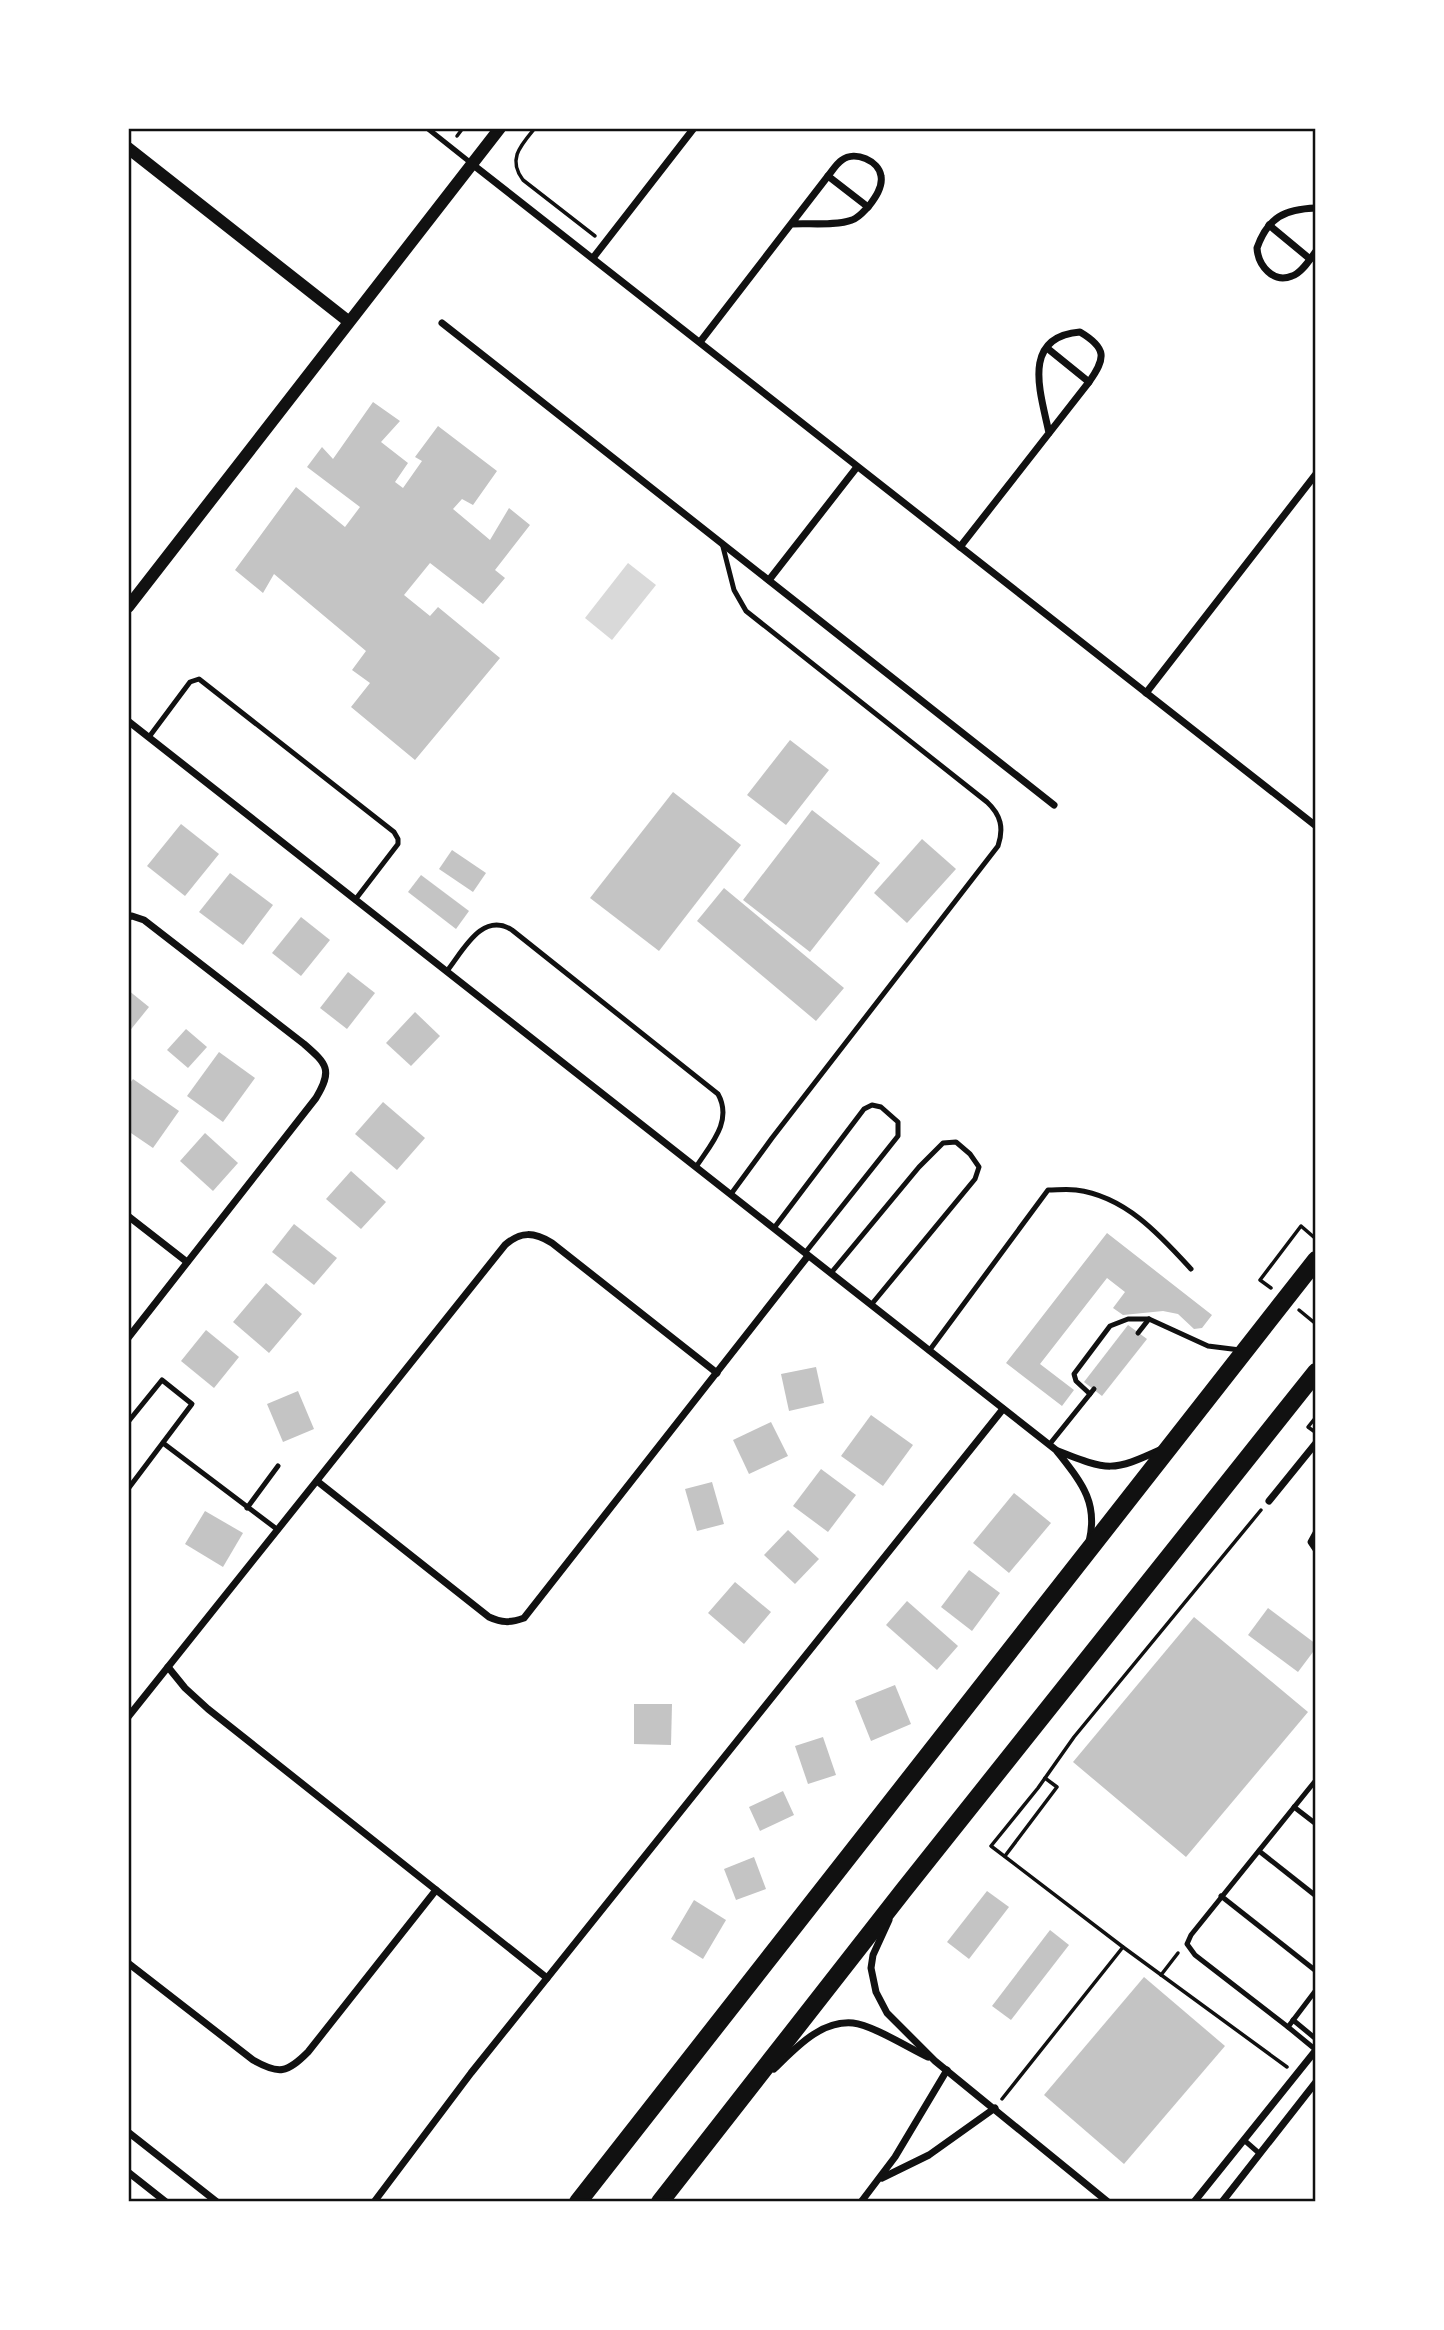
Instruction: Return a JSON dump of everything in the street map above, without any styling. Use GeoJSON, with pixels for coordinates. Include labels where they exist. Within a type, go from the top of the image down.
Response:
{"type":"FeatureCollection","features":[{"type":"Feature","properties":{"kind":"main road"},"geometry":{"type":"LineString","coordinates":[[578,2202],[1316,1261]]}},
{"type":"Feature","properties":{"kind":"main road"},"geometry":{"type":"LineString","coordinates":[[660,2202],[903,1891],[1316,1372]]}},
{"type":"Feature","properties":{"kind":"street"},"geometry":{"type":"LineString","coordinates":[[128,607],[500,128]]}},
{"type":"Feature","properties":{"kind":"street"},"geometry":{"type":"LineString","coordinates":[[593,258],[694,128]]}},
{"type":"Feature","properties":{"kind":"street"},"geometry":{"type":"LineString","coordinates":[[128,148],[348,321]]}},
{"type":"Feature","properties":{"kind":"street"},"geometry":{"type":"LineString","coordinates":[[700,342],[842,159],[853,156],[873,162],[882,177],[880,189],[868,207],[852,220],[792,224]]}},
{"type":"Feature","properties":{"kind":"street"},"geometry":{"type":"LineString","coordinates":[[472,164],[1316,826]]}},
{"type":"Feature","properties":{"kind":"street"},"geometry":{"type":"LineString","coordinates":[[828,176],[868,207]]}},
{"type":"Feature","properties":{"kind":"street"},"geometry":{"type":"LineString","coordinates":[[1316,208],[1283,213],[1269,225],[1257,248],[1257,258],[1274,276],[1292,277],[1316,251]]}},
{"type":"Feature","properties":{"kind":"street"},"geometry":{"type":"LineString","coordinates":[[1269,225],[1310,259]]}},
{"type":"Feature","properties":{"kind":"street"},"geometry":{"type":"LineString","coordinates":[[442,323],[1054,805]]}},
{"type":"Feature","properties":{"kind":"street"},"geometry":{"type":"LineString","coordinates":[[960,547],[1099,369],[1102,353],[1099,346],[1080,331],[1054,340],[1047,348],[1038,368],[1049,433]]}},
{"type":"Feature","properties":{"kind":"street"},"geometry":{"type":"LineString","coordinates":[[1047,348],[1089,382]]}},
{"type":"Feature","properties":{"kind":"street"},"geometry":{"type":"LineString","coordinates":[[769,580],[857,467]]}},
{"type":"Feature","properties":{"kind":"street"},"geometry":{"type":"LineString","coordinates":[[1146,693],[1316,474]]}},
{"type":"Feature","properties":{"kind":"street"},"geometry":{"type":"LineString","coordinates":[[128,721],[1053,1448],[1083,1485],[1091,1504],[1091,1531],[1086,1555]]}},
{"type":"Feature","properties":{"kind":"street"},"geometry":{"type":"LineString","coordinates":[[128,917],[144,920],[304,1044],[319,1057],[326,1069],[324,1085],[316,1098],[128,1338]]}},
{"type":"Feature","properties":{"kind":"street"},"geometry":{"type":"LineString","coordinates":[[128,1216],[187,1262]]}},
{"type":"Feature","properties":{"kind":"street"},"geometry":{"type":"LineString","coordinates":[[128,1717],[506,1245],[522,1234],[542,1236],[552,1243],[718,1373]]}},
{"type":"Feature","properties":{"kind":"street"},"geometry":{"type":"LineString","coordinates":[[317,1481],[489,1617],[501,1622],[524,1618],[718,1373],[807,1254]]}},
{"type":"Feature","properties":{"kind":"street"},"geometry":{"type":"LineString","coordinates":[[374,2202],[471,2073],[1003,1409]]}},
{"type":"Feature","properties":{"kind":"street"},"geometry":{"type":"LineString","coordinates":[[1053,1448],[1089,1463],[1119,1466],[1134,1463],[1175,1443]]}},
{"type":"Feature","properties":{"kind":"street"},"geometry":{"type":"LineString","coordinates":[[1269,1501],[1316,1443]]}},
{"type":"Feature","properties":{"kind":"street"},"geometry":{"type":"LineString","coordinates":[[168,1667],[185,1688],[208,1709],[547,1978]]}},
{"type":"Feature","properties":{"kind":"street"},"geometry":{"type":"LineString","coordinates":[[128,1963],[253,2060],[270,2070],[282,2071],[295,2065],[308,2052],[436,1890]]}},
{"type":"Feature","properties":{"kind":"street"},"geometry":{"type":"LineString","coordinates":[[903,1891],[873,1955],[872,1977],[887,2013],[935,2061],[1108,2202]]}},
{"type":"Feature","properties":{"kind":"street"},"geometry":{"type":"LineString","coordinates":[[734,2106],[804,2040],[837,2025],[853,2023],[866,2027],[935,2061]]}},
{"type":"Feature","properties":{"kind":"street"},"geometry":{"type":"LineString","coordinates":[[1194,2202],[1316,2050]]}},
{"type":"Feature","properties":{"kind":"street"},"geometry":{"type":"LineString","coordinates":[[861,2202],[909,2136],[947,2070]]}},
{"type":"Feature","properties":{"kind":"street"},"geometry":{"type":"LineString","coordinates":[[1222,2202],[1316,2082]]}},
{"type":"Feature","properties":{"kind":"street"},"geometry":{"type":"LineString","coordinates":[[881,2178],[929,2155],[995,2108]]}},
{"type":"Feature","properties":{"kind":"street"},"geometry":{"type":"LineString","coordinates":[[128,2134],[217,2202]]}},
{"type":"Feature","properties":{"kind":"street"},"geometry":{"type":"LineString","coordinates":[[128,2172],[166,2202]]}},
{"type":"Feature","properties":{"kind":"lane"},"geometry":{"type":"LineString","coordinates":[[427,128],[472,164]]}},
{"type":"Feature","properties":{"kind":"lane"},"geometry":{"type":"LineString","coordinates":[[722,543],[734,590],[746,611],[987,802],[999,817],[1001,827],[998,846],[730,1195]]}},
{"type":"Feature","properties":{"kind":"lane"},"geometry":{"type":"LineString","coordinates":[[149,737],[190,682],[199,679],[394,832],[398,844],[355,900]]}},
{"type":"Feature","properties":{"kind":"lane"},"geometry":{"type":"LineString","coordinates":[[447,971],[481,930],[496,924],[512,930],[555,963],[718,1094],[724,1108],[723,1124],[696,1167]]}},
{"type":"Feature","properties":{"kind":"lane"},"geometry":{"type":"LineString","coordinates":[[774,1228],[864,1109],[872,1105],[881,1107],[898,1122],[898,1136],[807,1254]]}},
{"type":"Feature","properties":{"kind":"lane"},"geometry":{"type":"LineString","coordinates":[[831,1273],[919,1167],[943,1143],[956,1142],[970,1154],[979,1167],[975,1179],[871,1305]]}},
{"type":"Feature","properties":{"kind":"lane"},"geometry":{"type":"LineString","coordinates":[[929,1351],[1048,1190],[1077,1190],[1127,1209],[1155,1230],[1191,1269]]}},
{"type":"Feature","properties":{"kind":"lane"},"geometry":{"type":"LineString","coordinates":[[1053,1448],[1092,1391],[1076,1381],[1074,1374],[1110,1326],[1120,1321],[1149,1319],[1208,1346],[1246,1351]]}},
{"type":"Feature","properties":{"kind":"lane"},"geometry":{"type":"LineString","coordinates":[[1138,1333],[1149,1319]]}},
{"type":"Feature","properties":{"kind":"lane"},"geometry":{"type":"LineString","coordinates":[[128,1422],[160,1381],[192,1404],[128,1489]]}},
{"type":"Feature","properties":{"kind":"lane"},"geometry":{"type":"LineString","coordinates":[[163,1443],[278,1530]]}},
{"type":"Feature","properties":{"kind":"lane"},"geometry":{"type":"LineString","coordinates":[[247,1508],[278,1466]]}},
{"type":"Feature","properties":{"kind":"lane"},"geometry":{"type":"LineString","coordinates":[[1316,1531],[1310,1542],[1316,1551]]}},
{"type":"Feature","properties":{"kind":"lane"},"geometry":{"type":"LineString","coordinates":[[1316,1780],[1188,1940],[1187,1947],[1316,2050]]}},
{"type":"Feature","properties":{"kind":"lane"},"geometry":{"type":"LineString","coordinates":[[1294,1807],[1316,1824]]}},
{"type":"Feature","properties":{"kind":"lane"},"geometry":{"type":"LineString","coordinates":[[1259,1850],[1316,1896]]}},
{"type":"Feature","properties":{"kind":"lane"},"geometry":{"type":"LineString","coordinates":[[1222,1896],[1316,1970]]}},
{"type":"Feature","properties":{"kind":"lane"},"geometry":{"type":"LineString","coordinates":[[1288,2027],[1316,1990]]}},
{"type":"Feature","properties":{"kind":"lane"},"geometry":{"type":"LineString","coordinates":[[1293,2020],[1316,2039]]}},
{"type":"Feature","properties":{"kind":"lane"},"geometry":{"type":"LineString","coordinates":[[1244,2140],[1260,2154]]}},
{"type":"Feature","properties":{"kind":"path"},"geometry":{"type":"LineString","coordinates":[[535,128],[517,154],[517,172],[523,180],[605,243]]}},
{"type":"Feature","properties":{"kind":"path"},"geometry":{"type":"LineString","coordinates":[[1266,1284],[1260,1280],[1301,1226],[1316,1239]]}},
{"type":"Feature","properties":{"kind":"path"},"geometry":{"type":"LineString","coordinates":[[1308,1427],[1316,1417]]}},
{"type":"Feature","properties":{"kind":"path"},"geometry":{"type":"LineString","coordinates":[[1269,1501],[1074,1737],[991,1846],[1297,2075]]}},
{"type":"Feature","properties":{"kind":"path"},"geometry":{"type":"LineString","coordinates":[[1005,1856],[1057,1787],[1045,1778]]}},
{"type":"Feature","properties":{"kind":"path"},"geometry":{"type":"LineString","coordinates":[[1161,1975],[1188,1940]]}},
{"type":"Feature","properties":{"kind":"path"},"geometry":{"type":"LineString","coordinates":[[995,2108],[1123,1947]]}},
{"type":"Feature","properties":{"kind":"shaded area"},"geometry":{"type":"Polygon","coordinates":[[[628,563],[656,585],[612,640],[585,618],[628,563]]]}},
{"type":"Feature","properties":{"kind":"building"},"geometry":{"type":"Polygon","coordinates":[[[373,402],[400,421],[381,442],[408,463],[395,482],[403,488],[422,461],[415,457],[438,426],[497,471],[473,505],[462,499],[453,509],[490,540],[509,508],[530,525],[495,570],[505,578],[483,604],[430,563],[404,595],[430,616],[438,607],[500,658],[415,760],[351,707],[370,683],[352,670],[366,651],[274,574],[263,593],[235,570],[296,487],[345,527],[360,507],[307,467],[322,447],[333,459],[373,402]]]}},
{"type":"Feature","properties":{"kind":"building"},"geometry":{"type":"Polygon","coordinates":[[[790,740],[829,770],[786,825],[747,795],[790,740]]]}},
{"type":"Feature","properties":{"kind":"building"},"geometry":{"type":"Polygon","coordinates":[[[673,792],[741,845],[659,951],[590,898],[673,792]]]}},
{"type":"Feature","properties":{"kind":"building"},"geometry":{"type":"Polygon","coordinates":[[[812,810],[880,863],[810,952],[743,900],[812,810]]]}},
{"type":"Feature","properties":{"kind":"building"},"geometry":{"type":"Polygon","coordinates":[[[181,824],[219,854],[185,896],[147,866],[181,824]]]}},
{"type":"Feature","properties":{"kind":"building"},"geometry":{"type":"Polygon","coordinates":[[[922,839],[956,869],[907,923],[874,893],[922,839]]]}},
{"type":"Feature","properties":{"kind":"building"},"geometry":{"type":"Polygon","coordinates":[[[452,850],[486,873],[473,892],[439,869],[452,850]]]}},
{"type":"Feature","properties":{"kind":"building"},"geometry":{"type":"Polygon","coordinates":[[[230,873],[273,905],[243,945],[199,912],[230,873]]]}},
{"type":"Feature","properties":{"kind":"building"},"geometry":{"type":"Polygon","coordinates":[[[421,875],[469,911],[456,929],[408,892],[421,875]]]}},
{"type":"Feature","properties":{"kind":"building"},"geometry":{"type":"Polygon","coordinates":[[[724,888],[844,988],[816,1021],[697,921],[724,888]]]}},
{"type":"Feature","properties":{"kind":"building"},"geometry":{"type":"Polygon","coordinates":[[[301,917],[330,940],[301,976],[272,953],[301,917]]]}},
{"type":"Feature","properties":{"kind":"building"},"geometry":{"type":"Polygon","coordinates":[[[348,972],[375,993],[347,1029],[320,1008],[348,972]]]}},
{"type":"Feature","properties":{"kind":"building"},"geometry":{"type":"Polygon","coordinates":[[[128,990],[149,1007],[128,1033],[128,990]]]}},
{"type":"Feature","properties":{"kind":"building"},"geometry":{"type":"Polygon","coordinates":[[[415,1012],[440,1036],[411,1066],[386,1043],[415,1012]]]}},
{"type":"Feature","properties":{"kind":"building"},"geometry":{"type":"Polygon","coordinates":[[[186,1029],[207,1047],[188,1068],[167,1050],[186,1029]]]}},
{"type":"Feature","properties":{"kind":"building"},"geometry":{"type":"Polygon","coordinates":[[[219,1052],[255,1078],[223,1122],[187,1096],[219,1052]]]}},
{"type":"Feature","properties":{"kind":"building"},"geometry":{"type":"Polygon","coordinates":[[[133,1079],[179,1111],[153,1148],[128,1131],[128,1086],[133,1079]]]}},
{"type":"Feature","properties":{"kind":"building"},"geometry":{"type":"Polygon","coordinates":[[[383,1102],[425,1138],[397,1170],[355,1134],[383,1102]]]}},
{"type":"Feature","properties":{"kind":"building"},"geometry":{"type":"Polygon","coordinates":[[[205,1133],[238,1163],[213,1191],[180,1161],[205,1133]]]}},
{"type":"Feature","properties":{"kind":"building"},"geometry":{"type":"Polygon","coordinates":[[[351,1171],[386,1202],[361,1229],[326,1199],[351,1171]]]}},
{"type":"Feature","properties":{"kind":"building"},"geometry":{"type":"Polygon","coordinates":[[[294,1224],[337,1258],[314,1285],[272,1252],[294,1224]]]}},
{"type":"Feature","properties":{"kind":"building"},"geometry":{"type":"Polygon","coordinates":[[[1107,1233],[1212,1315],[1202,1328],[1194,1329],[1178,1314],[1163,1311],[1123,1315],[1113,1308],[1125,1292],[1107,1278],[1040,1364],[1074,1390],[1062,1406],[1006,1363],[1107,1233]]]}},
{"type":"Feature","properties":{"kind":"building"},"geometry":{"type":"Polygon","coordinates":[[[266,1283],[302,1314],[269,1353],[233,1322],[266,1283]]]}},
{"type":"Feature","properties":{"kind":"building"},"geometry":{"type":"Polygon","coordinates":[[[1128,1325],[1147,1339],[1102,1396],[1084,1382],[1128,1325]]]}},
{"type":"Feature","properties":{"kind":"building"},"geometry":{"type":"Polygon","coordinates":[[[206,1330],[239,1357],[214,1388],[181,1361],[206,1330]]]}},
{"type":"Feature","properties":{"kind":"building"},"geometry":{"type":"Polygon","coordinates":[[[816,1367],[824,1403],[789,1411],[781,1374],[816,1367]]]}},
{"type":"Feature","properties":{"kind":"building"},"geometry":{"type":"Polygon","coordinates":[[[298,1391],[314,1429],[283,1442],[267,1404],[298,1391]]]}},
{"type":"Feature","properties":{"kind":"building"},"geometry":{"type":"Polygon","coordinates":[[[871,1415],[913,1445],[883,1486],[841,1456],[871,1415]]]}},
{"type":"Feature","properties":{"kind":"building"},"geometry":{"type":"Polygon","coordinates":[[[771,1422],[788,1456],[749,1474],[733,1440],[771,1422]]]}},
{"type":"Feature","properties":{"kind":"building"},"geometry":{"type":"Polygon","coordinates":[[[821,1469],[856,1495],[828,1532],[793,1506],[821,1469]]]}},
{"type":"Feature","properties":{"kind":"building"},"geometry":{"type":"Polygon","coordinates":[[[712,1482],[724,1524],[697,1531],[685,1489],[712,1482]]]}},
{"type":"Feature","properties":{"kind":"building"},"geometry":{"type":"Polygon","coordinates":[[[1014,1493],[1051,1523],[1009,1573],[973,1543],[1014,1493]]]}},
{"type":"Feature","properties":{"kind":"building"},"geometry":{"type":"Polygon","coordinates":[[[205,1511],[243,1533],[223,1567],[185,1544],[205,1511]]]}},
{"type":"Feature","properties":{"kind":"building"},"geometry":{"type":"Polygon","coordinates":[[[788,1530],[819,1559],[795,1584],[764,1555],[788,1530]]]}},
{"type":"Feature","properties":{"kind":"building"},"geometry":{"type":"Polygon","coordinates":[[[969,1570],[1000,1593],[972,1631],[941,1607],[969,1570]]]}},
{"type":"Feature","properties":{"kind":"building"},"geometry":{"type":"Polygon","coordinates":[[[735,1582],[771,1612],[744,1644],[708,1613],[735,1582]]]}},
{"type":"Feature","properties":{"kind":"building"},"geometry":{"type":"Polygon","coordinates":[[[907,1601],[958,1646],[937,1670],[886,1625],[907,1601]]]}},
{"type":"Feature","properties":{"kind":"building"},"geometry":{"type":"Polygon","coordinates":[[[1268,1608],[1316,1644],[1316,1648],[1298,1672],[1248,1635],[1268,1608]]]}},
{"type":"Feature","properties":{"kind":"building"},"geometry":{"type":"Polygon","coordinates":[[[1194,1617],[1308,1712],[1186,1857],[1073,1762],[1194,1617]]]}},
{"type":"Feature","properties":{"kind":"building"},"geometry":{"type":"Polygon","coordinates":[[[895,1685],[911,1724],[871,1741],[855,1701],[895,1685]]]}},
{"type":"Feature","properties":{"kind":"building"},"geometry":{"type":"Polygon","coordinates":[[[634,1704],[672,1704],[671,1745],[634,1744],[634,1704]]]}},
{"type":"Feature","properties":{"kind":"building"},"geometry":{"type":"Polygon","coordinates":[[[823,1737],[836,1775],[808,1784],[795,1746],[823,1737]]]}},
{"type":"Feature","properties":{"kind":"building"},"geometry":{"type":"Polygon","coordinates":[[[783,1791],[794,1815],[760,1831],[749,1807],[783,1791]]]}},
{"type":"Feature","properties":{"kind":"building"},"geometry":{"type":"Polygon","coordinates":[[[754,1857],[766,1889],[736,1900],[724,1869],[754,1857]]]}},
{"type":"Feature","properties":{"kind":"building"},"geometry":{"type":"Polygon","coordinates":[[[987,1891],[1009,1907],[969,1959],[947,1942],[987,1891]]]}},
{"type":"Feature","properties":{"kind":"building"},"geometry":{"type":"Polygon","coordinates":[[[694,1900],[726,1920],[703,1959],[671,1939],[694,1900]]]}},
{"type":"Feature","properties":{"kind":"building"},"geometry":{"type":"Polygon","coordinates":[[[1050,1930],[1069,1945],[1011,2020],[992,2006],[1050,1930]]]}},
{"type":"Feature","properties":{"kind":"building"},"geometry":{"type":"Polygon","coordinates":[[[1144,1977],[1225,2046],[1124,2164],[1044,2095],[1144,1977]]]}}]}
